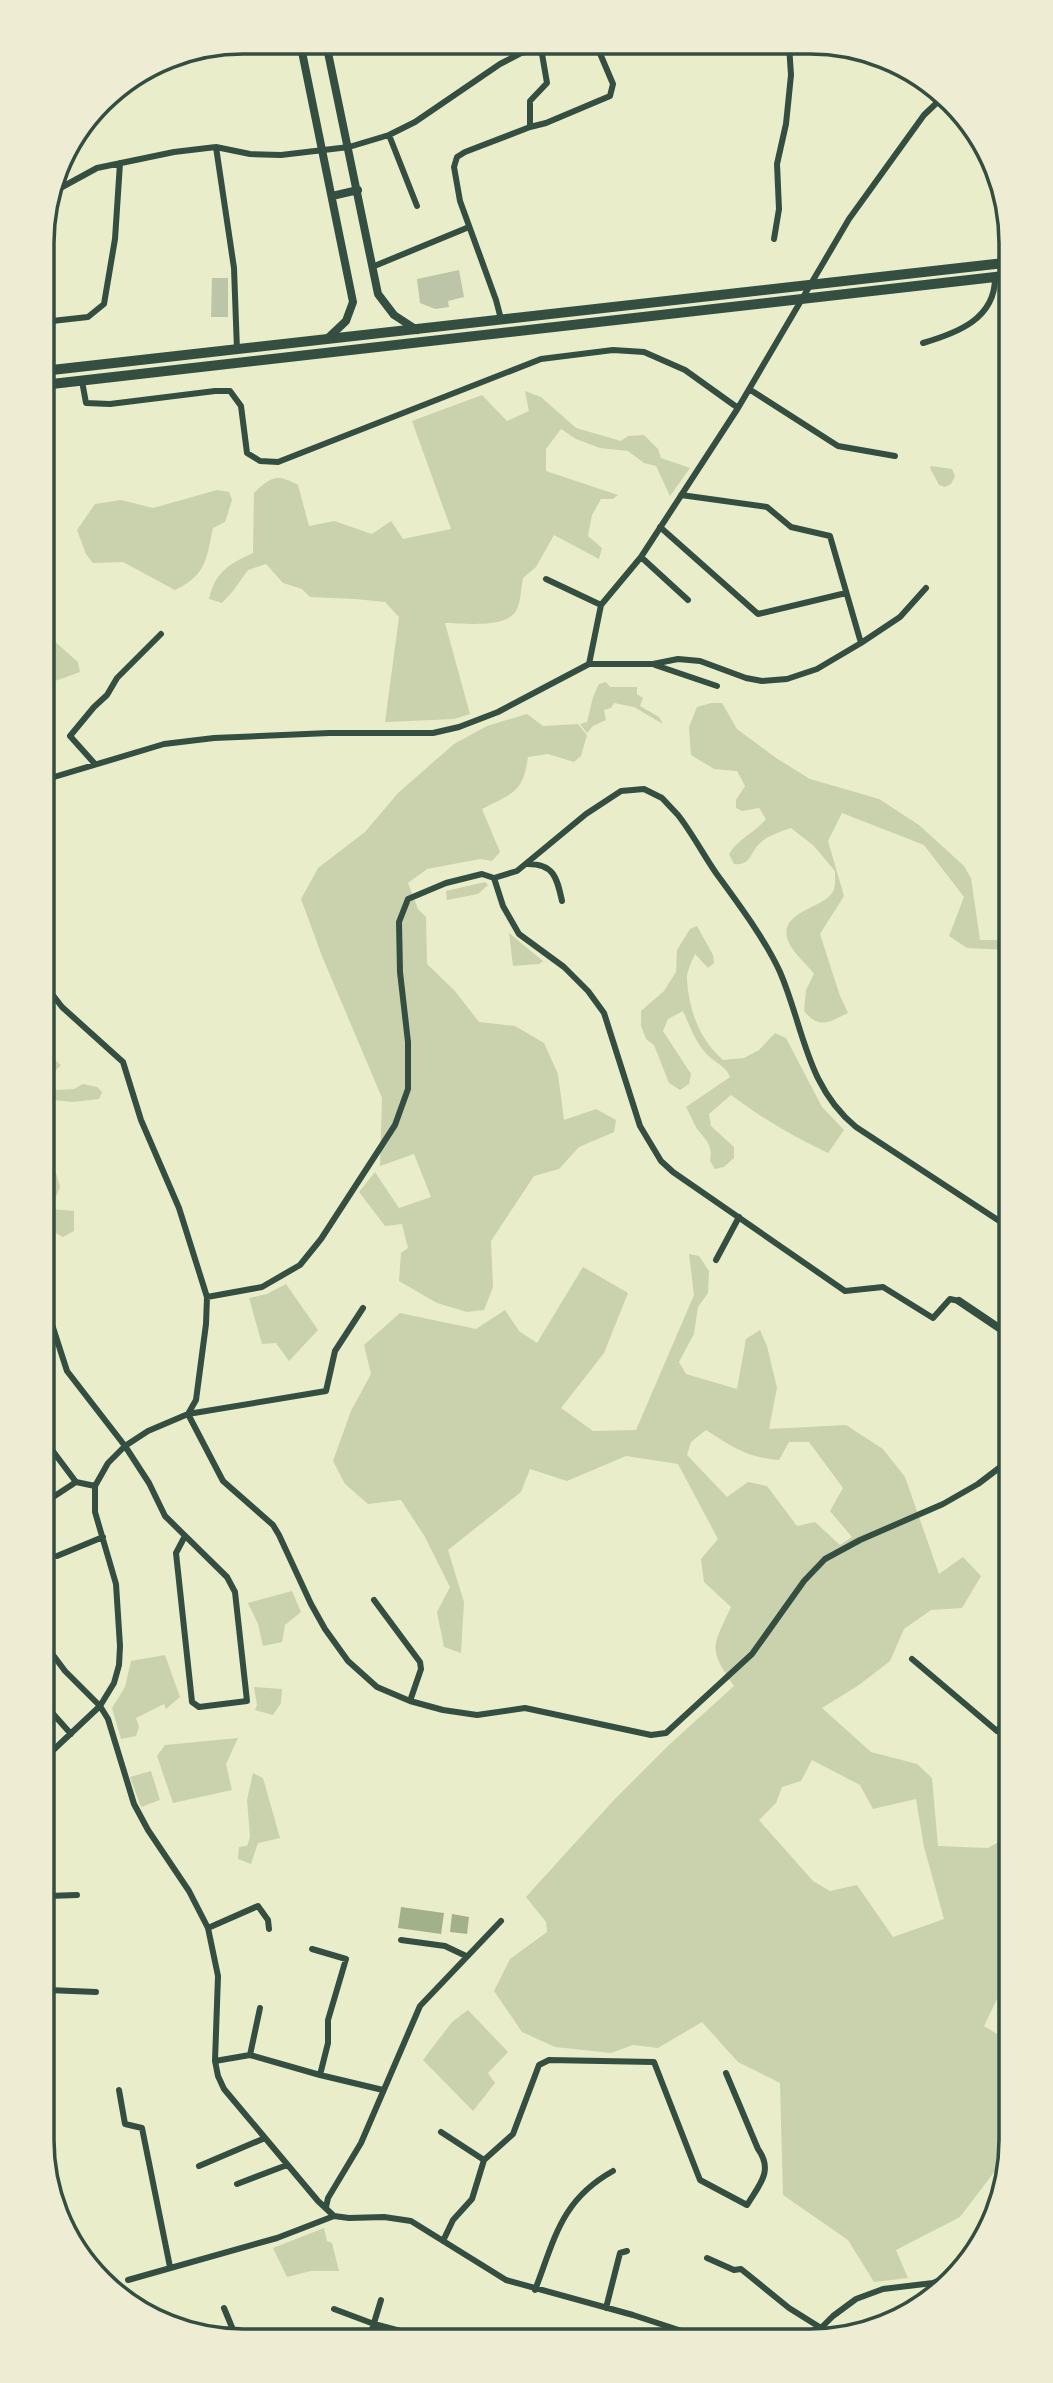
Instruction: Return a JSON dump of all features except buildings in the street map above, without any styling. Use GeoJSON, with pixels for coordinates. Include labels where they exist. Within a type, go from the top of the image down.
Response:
{"type":"FeatureCollection","features":[{"type":"Feature","properties":{"kind":"highway"},"geometry":{"type":"LineString","coordinates":[[55,370],[999,264]]}},
{"type":"Feature","properties":{"kind":"highway"},"geometry":{"type":"LineString","coordinates":[[55,384],[999,277]]}},
{"type":"Feature","properties":{"kind":"street"},"geometry":{"type":"LineString","coordinates":[[302,54],[353,302],[346,321],[327,339]]}},
{"type":"Feature","properties":{"kind":"street"},"geometry":{"type":"LineString","coordinates":[[328,54],[378,293],[384,304],[400,320],[418,330]]}},
{"type":"Feature","properties":{"kind":"street"},"geometry":{"type":"LineString","coordinates":[[64,186],[97,168],[174,152],[216,147],[250,154],[281,155],[349,147],[389,135],[415,122],[519,54]]}},
{"type":"Feature","properties":{"kind":"street"},"geometry":{"type":"LineString","coordinates":[[530,127],[530,101],[547,83],[542,54]]}},
{"type":"Feature","properties":{"kind":"street"},"geometry":{"type":"LineString","coordinates":[[501,319],[460,201],[454,167],[457,157],[610,96],[613,84],[600,54]]}},
{"type":"Feature","properties":{"kind":"street"},"geometry":{"type":"LineString","coordinates":[[774,239],[779,209],[777,163],[786,124],[791,75],[790,54]]}},
{"type":"Feature","properties":{"kind":"street"},"geometry":{"type":"LineString","coordinates":[[589,664],[601,605],[641,557],[738,408],[786,322],[849,219],[924,116],[936,104]]}},
{"type":"Feature","properties":{"kind":"street"},"geometry":{"type":"LineString","coordinates":[[389,135],[417,206]]}},
{"type":"Feature","properties":{"kind":"street"},"geometry":{"type":"LineString","coordinates":[[216,147],[234,268],[237,350]]}},
{"type":"Feature","properties":{"kind":"street"},"geometry":{"type":"LineString","coordinates":[[55,321],[88,317],[104,304],[115,239],[120,163]]}},
{"type":"Feature","properties":{"kind":"street"},"geometry":{"type":"LineString","coordinates":[[332,196],[358,190]]}},
{"type":"Feature","properties":{"kind":"street"},"geometry":{"type":"LineString","coordinates":[[372,267],[469,227]]}},
{"type":"Feature","properties":{"kind":"street"},"geometry":{"type":"LineString","coordinates":[[923,343],[945,337],[977,319],[993,298],[999,280]]}},
{"type":"Feature","properties":{"kind":"street"},"geometry":{"type":"LineString","coordinates":[[82,381],[86,403],[110,404],[230,391],[241,406],[247,453],[260,461],[278,463],[541,359],[613,350],[644,352],[685,370],[738,408]]}},
{"type":"Feature","properties":{"kind":"street"},"geometry":{"type":"LineString","coordinates":[[749,389],[838,446],[895,456]]}},
{"type":"Feature","properties":{"kind":"street"},"geometry":{"type":"LineString","coordinates":[[681,495],[767,507],[791,527],[830,536],[861,643]]}},
{"type":"Feature","properties":{"kind":"street"},"geometry":{"type":"LineString","coordinates":[[660,527],[758,614],[846,593]]}},
{"type":"Feature","properties":{"kind":"street"},"geometry":{"type":"LineString","coordinates":[[641,557],[688,600]]}},
{"type":"Feature","properties":{"kind":"street"},"geometry":{"type":"LineString","coordinates":[[546,579],[601,605]]}},
{"type":"Feature","properties":{"kind":"street"},"geometry":{"type":"LineString","coordinates":[[55,777],[164,744],[214,738],[329,733],[433,733],[459,727],[498,712],[589,664],[653,664],[678,659],[700,661],[762,681],[787,679],[817,669],[861,643],[900,617],[926,588]]}},
{"type":"Feature","properties":{"kind":"street"},"geometry":{"type":"LineString","coordinates":[[95,764],[70,736],[107,695],[117,678],[161,634]]}},
{"type":"Feature","properties":{"kind":"street"},"geometry":{"type":"LineString","coordinates":[[653,664],[716,686]]}},
{"type":"Feature","properties":{"kind":"street"},"geometry":{"type":"LineString","coordinates":[[207,1297],[262,1287],[300,1265],[321,1239],[395,1125],[408,1089],[408,1042],[400,972],[399,922],[408,899],[446,883],[482,874],[494,878],[517,871],[586,814],[621,791],[644,789],[662,798],[695,837],[779,969],[802,1030],[811,1068],[841,1115],[998,1220]]}},
{"type":"Feature","properties":{"kind":"street"},"geometry":{"type":"LineString","coordinates":[[526,864],[549,868],[556,878],[562,901]]}},
{"type":"Feature","properties":{"kind":"street"},"geometry":{"type":"LineString","coordinates":[[494,878],[503,906],[519,934],[564,967],[588,991],[604,1013],[640,1126],[661,1161],[673,1172],[845,1291],[883,1287],[933,1318],[950,1299],[959,1301],[998,1328]]}},
{"type":"Feature","properties":{"kind":"street"},"geometry":{"type":"LineString","coordinates":[[55,997],[123,1062],[141,1120],[179,1208],[207,1297],[196,1400],[188,1414]]}},
{"type":"Feature","properties":{"kind":"street"},"geometry":{"type":"LineString","coordinates":[[716,1260],[739,1217]]}},
{"type":"Feature","properties":{"kind":"street"},"geometry":{"type":"LineString","coordinates":[[54,1749],[100,1706],[114,1683],[119,1665],[116,1584],[94,1511],[95,1486],[108,1463],[125,1446],[148,1431],[188,1414],[326,1391],[334,1351],[363,1308]]}},
{"type":"Feature","properties":{"kind":"street"},"geometry":{"type":"LineString","coordinates":[[54,1332],[67,1371],[125,1446],[149,1483],[165,1516],[227,1577],[235,1592],[247,1701],[199,1707],[192,1702],[176,1553],[185,1536]]}},
{"type":"Feature","properties":{"kind":"street"},"geometry":{"type":"LineString","coordinates":[[188,1414],[223,1481],[273,1525],[325,1629],[348,1661],[377,1687],[410,1701],[443,1710],[477,1715],[525,1708],[651,1735],[666,1733],[752,1654],[796,1591],[825,1559],[860,1540],[943,1504],[978,1485],[998,1469]]}},
{"type":"Feature","properties":{"kind":"street"},"geometry":{"type":"LineString","coordinates":[[54,1452],[76,1482],[95,1486]]}},
{"type":"Feature","properties":{"kind":"street"},"geometry":{"type":"LineString","coordinates":[[54,1496],[76,1482]]}},
{"type":"Feature","properties":{"kind":"street"},"geometry":{"type":"LineString","coordinates":[[57,1556],[103,1536]]}},
{"type":"Feature","properties":{"kind":"street"},"geometry":{"type":"LineString","coordinates":[[374,1600],[420,1662],[421,1669],[410,1701]]}},
{"type":"Feature","properties":{"kind":"street"},"geometry":{"type":"LineString","coordinates":[[54,1657],[100,1706],[108,1719],[134,1804],[189,1891],[208,1928],[218,1976],[215,2061],[224,2089],[318,2201],[334,2216]]}},
{"type":"Feature","properties":{"kind":"street"},"geometry":{"type":"LineString","coordinates":[[912,1659],[998,1730]]}},
{"type":"Feature","properties":{"kind":"street"},"geometry":{"type":"LineString","coordinates":[[54,1715],[71,1734]]}},
{"type":"Feature","properties":{"kind":"street"},"geometry":{"type":"LineString","coordinates":[[54,1896],[77,1895]]}},
{"type":"Feature","properties":{"kind":"street"},"geometry":{"type":"LineString","coordinates":[[208,1928],[258,1906],[268,1920],[269,1929]]}},
{"type":"Feature","properties":{"kind":"street"},"geometry":{"type":"LineString","coordinates":[[326,2207],[328,2198],[361,2143],[420,2006],[501,1920]]}},
{"type":"Feature","properties":{"kind":"street"},"geometry":{"type":"LineString","coordinates":[[401,1940],[445,1945],[466,1956]]}},
{"type":"Feature","properties":{"kind":"street"},"geometry":{"type":"LineString","coordinates":[[312,1949],[346,1959],[328,2020],[328,2043],[320,2075]]}},
{"type":"Feature","properties":{"kind":"street"},"geometry":{"type":"LineString","coordinates":[[54,1990],[96,1992]]}},
{"type":"Feature","properties":{"kind":"street"},"geometry":{"type":"LineString","coordinates":[[250,2055],[260,2008]]}},
{"type":"Feature","properties":{"kind":"street"},"geometry":{"type":"LineString","coordinates":[[215,2061],[250,2055],[383,2090]]}},
{"type":"Feature","properties":{"kind":"street"},"geometry":{"type":"LineString","coordinates":[[443,2241],[453,2220],[472,2199],[484,2160],[513,2134],[539,2065],[549,2060],[654,2062],[700,2180],[747,2205],[765,2175],[765,2159],[758,2149],[726,2073]]}},
{"type":"Feature","properties":{"kind":"street"},"geometry":{"type":"LineString","coordinates":[[119,2090],[125,2124],[142,2129],[170,2267]]}},
{"type":"Feature","properties":{"kind":"street"},"geometry":{"type":"LineString","coordinates":[[441,2132],[484,2160]]}},
{"type":"Feature","properties":{"kind":"street"},"geometry":{"type":"LineString","coordinates":[[200,2166],[265,2138]]}},
{"type":"Feature","properties":{"kind":"street"},"geometry":{"type":"LineString","coordinates":[[237,2184],[287,2165]]}},
{"type":"Feature","properties":{"kind":"street"},"geometry":{"type":"LineString","coordinates":[[535,2290],[569,2207],[595,2181],[613,2171]]}},
{"type":"Feature","properties":{"kind":"street"},"geometry":{"type":"LineString","coordinates":[[128,2280],[277,2238],[334,2216],[384,2217],[411,2221],[506,2280],[674,2329]]}},
{"type":"Feature","properties":{"kind":"street"},"geometry":{"type":"LineString","coordinates":[[606,2308],[621,2253],[627,2250]]}},
{"type":"Feature","properties":{"kind":"street"},"geometry":{"type":"LineString","coordinates":[[707,2258],[734,2270],[741,2269],[789,2308],[821,2328],[856,2299],[883,2289],[933,2283]]}},
{"type":"Feature","properties":{"kind":"street"},"geometry":{"type":"LineString","coordinates":[[372,2329],[381,2300]]}},
{"type":"Feature","properties":{"kind":"street"},"geometry":{"type":"LineString","coordinates":[[224,2308],[232,2328]]}},
{"type":"Feature","properties":{"kind":"street"},"geometry":{"type":"LineString","coordinates":[[334,2309],[393,2329]]}},
{"type":"Feature","properties":{"kind":"shaded area"},"geometry":{"type":"Polygon","coordinates":[[[525,391],[541,397],[576,428],[621,441],[628,436],[644,435],[658,449],[661,458],[690,468],[670,496],[656,466],[644,463],[628,451],[600,448],[576,439],[561,429],[546,449],[546,471],[618,495],[613,499],[601,499],[592,515],[588,536],[602,548],[599,559],[554,535],[536,567],[523,578],[519,604],[511,617],[483,624],[445,623],[470,714],[454,719],[385,722],[399,617],[385,602],[310,597],[302,589],[283,583],[266,564],[248,570],[222,603],[209,599],[219,575],[253,553],[254,493],[274,478],[298,485],[309,526],[334,521],[372,534],[391,521],[403,539],[451,529],[412,421],[482,395],[507,421],[529,411],[525,391]]]}},
{"type":"Feature","properties":{"kind":"shaded area"},"geometry":{"type":"Polygon","coordinates":[[[931,466],[952,469],[955,476],[951,484],[945,487],[939,485],[931,466]]]}},
{"type":"Feature","properties":{"kind":"shaded area"},"geometry":{"type":"Polygon","coordinates":[[[217,490],[229,492],[232,500],[225,522],[213,528],[206,557],[199,572],[175,590],[123,562],[93,563],[86,554],[77,530],[95,504],[121,500],[153,508],[217,490]]]}},
{"type":"Feature","properties":{"kind":"shaded area"},"geometry":{"type":"Polygon","coordinates":[[[55,642],[78,662],[80,672],[55,681],[55,642]]]}},
{"type":"Feature","properties":{"kind":"shaded area"},"geometry":{"type":"Polygon","coordinates":[[[606,682],[610,687],[637,687],[637,694],[643,698],[640,706],[659,717],[663,724],[634,707],[614,703],[611,708],[604,710],[606,720],[593,726],[587,733],[580,724],[587,722],[599,684],[606,682]]]}},
{"type":"Feature","properties":{"kind":"shaded area"},"geometry":{"type":"Polygon","coordinates":[[[722,703],[737,729],[776,758],[810,779],[879,799],[919,825],[964,866],[971,878],[980,940],[999,940],[999,950],[967,948],[949,936],[964,897],[924,845],[842,813],[828,841],[844,896],[820,934],[848,1013],[825,1023],[810,1017],[804,1011],[806,990],[814,974],[791,947],[786,933],[788,924],[794,918],[832,893],[835,871],[814,846],[791,828],[766,838],[747,861],[734,864],[729,854],[766,819],[759,808],[742,811],[736,808],[736,800],[745,786],[737,771],[714,769],[691,755],[689,727],[697,707],[722,703]]]}},
{"type":"Feature","properties":{"kind":"shaded area"},"geometry":{"type":"Polygon","coordinates":[[[527,714],[543,726],[578,724],[587,735],[581,756],[574,762],[548,754],[528,757],[523,778],[514,791],[482,809],[500,852],[492,861],[480,859],[427,869],[408,883],[418,909],[426,917],[427,964],[455,991],[479,1022],[515,1026],[544,1043],[558,1074],[564,1120],[596,1109],[616,1120],[614,1132],[579,1147],[559,1169],[534,1176],[491,1241],[493,1287],[484,1310],[467,1312],[437,1303],[399,1281],[401,1253],[408,1248],[402,1224],[385,1226],[359,1192],[375,1172],[399,1208],[431,1197],[414,1154],[380,1166],[382,1098],[301,899],[318,868],[365,832],[398,793],[454,744],[487,726],[527,714]]]}},
{"type":"Feature","properties":{"kind":"shaded area"},"geometry":{"type":"Polygon","coordinates":[[[485,882],[488,885],[478,894],[447,900],[446,891],[485,882]]]}},
{"type":"Feature","properties":{"kind":"shaded area"},"geometry":{"type":"Polygon","coordinates":[[[697,926],[713,955],[714,963],[708,968],[695,954],[687,974],[690,1003],[702,1034],[723,1060],[744,1058],[759,1050],[775,1033],[786,1038],[822,1107],[844,1130],[828,1153],[778,1127],[731,1095],[709,1114],[711,1126],[734,1147],[734,1158],[724,1167],[715,1169],[710,1161],[708,1143],[686,1107],[730,1077],[728,1073],[700,1046],[683,1011],[668,1019],[663,1031],[691,1074],[689,1084],[680,1090],[669,1083],[654,1045],[646,1039],[641,1026],[641,1011],[664,991],[676,972],[677,950],[690,929],[697,926]]]}},
{"type":"Feature","properties":{"kind":"shaded area"},"geometry":{"type":"Polygon","coordinates":[[[509,933],[543,961],[539,964],[513,966],[509,933]]]}},
{"type":"Feature","properties":{"kind":"shaded area"},"geometry":{"type":"Polygon","coordinates":[[[55,1062],[61,1065],[55,1071],[55,1062]]]}},
{"type":"Feature","properties":{"kind":"shaded area"},"geometry":{"type":"Polygon","coordinates":[[[83,1084],[97,1087],[102,1092],[99,1099],[73,1102],[55,1100],[55,1087],[56,1090],[74,1089],[83,1084]]]}},
{"type":"Feature","properties":{"kind":"shaded area"},"geometry":{"type":"Polygon","coordinates":[[[55,1172],[56,1173],[60,1187],[54,1200],[55,1172]]]}},
{"type":"Feature","properties":{"kind":"shaded area"},"geometry":{"type":"Polygon","coordinates":[[[54,1209],[74,1211],[74,1231],[63,1237],[54,1232],[54,1209]]]}},
{"type":"Feature","properties":{"kind":"shaded area"},"geometry":{"type":"Polygon","coordinates":[[[689,1254],[699,1256],[709,1271],[708,1293],[698,1307],[694,1334],[679,1362],[686,1374],[737,1389],[746,1339],[760,1330],[767,1346],[777,1388],[769,1429],[846,1425],[883,1449],[905,1477],[939,1574],[963,1557],[981,1576],[962,1608],[931,1610],[904,1629],[890,1661],[859,1685],[822,1708],[871,1752],[917,1764],[932,1778],[938,1846],[988,1848],[998,1842],[998,1997],[984,2026],[998,2035],[996,2170],[960,2217],[896,2250],[908,2278],[874,2282],[848,2240],[783,2195],[780,2083],[738,2062],[702,2022],[658,2048],[633,2045],[611,2053],[555,2047],[522,2032],[494,1991],[510,1959],[547,1932],[546,1922],[526,1897],[613,1801],[734,1686],[720,1663],[716,1648],[731,1607],[704,1582],[701,1559],[718,1539],[678,1464],[626,1456],[567,1481],[530,1469],[521,1492],[448,1550],[464,1602],[461,1653],[444,1647],[437,1612],[450,1587],[425,1537],[401,1500],[368,1504],[345,1484],[333,1461],[351,1411],[371,1374],[364,1345],[400,1313],[476,1329],[505,1310],[519,1331],[537,1343],[583,1267],[628,1293],[604,1353],[561,1408],[593,1431],[636,1430],[694,1295],[689,1254]],[[706,1430],[691,1442],[687,1455],[727,1497],[748,1482],[767,1486],[797,1526],[815,1522],[840,1545],[852,1537],[830,1511],[843,1488],[809,1442],[789,1442],[779,1460],[758,1457],[706,1430]],[[812,1760],[801,1781],[782,1787],[776,1803],[759,1820],[813,1881],[830,1891],[857,1885],[893,1937],[944,1919],[924,1847],[916,1799],[873,1809],[860,1785],[812,1760]]]}},
{"type":"Feature","properties":{"kind":"shaded area"},"geometry":{"type":"Polygon","coordinates":[[[286,1284],[318,1330],[289,1361],[276,1343],[262,1344],[249,1298],[267,1294],[286,1284]]]}},
{"type":"Feature","properties":{"kind":"shaded area"},"geometry":{"type":"Polygon","coordinates":[[[292,1591],[301,1612],[285,1625],[282,1642],[263,1646],[258,1624],[248,1603],[292,1591]]]}},
{"type":"Feature","properties":{"kind":"shaded area"},"geometry":{"type":"Polygon","coordinates":[[[165,1655],[180,1697],[166,1709],[164,1704],[136,1718],[139,1727],[136,1736],[121,1739],[112,1708],[125,1687],[131,1661],[165,1655]]]}},
{"type":"Feature","properties":{"kind":"shaded area"},"geometry":{"type":"Polygon","coordinates":[[[254,1687],[282,1689],[281,1703],[273,1715],[255,1710],[257,1705],[254,1687]]]}},
{"type":"Feature","properties":{"kind":"shaded area"},"geometry":{"type":"Polygon","coordinates":[[[238,1738],[226,1764],[232,1790],[173,1803],[157,1756],[165,1745],[238,1738]]]}},
{"type":"Feature","properties":{"kind":"shaded area"},"geometry":{"type":"Polygon","coordinates":[[[151,1771],[160,1800],[141,1807],[130,1777],[151,1771]]]}},
{"type":"Feature","properties":{"kind":"shaded area"},"geometry":{"type":"Polygon","coordinates":[[[253,1773],[263,1778],[280,1838],[258,1843],[251,1864],[238,1859],[239,1847],[247,1846],[250,1837],[247,1800],[253,1773]]]}},
{"type":"Feature","properties":{"kind":"shaded area"},"geometry":{"type":"Polygon","coordinates":[[[401,1907],[444,1913],[441,1934],[398,1928],[401,1907]]]}},
{"type":"Feature","properties":{"kind":"shaded area"},"geometry":{"type":"Polygon","coordinates":[[[452,1914],[469,1917],[467,1934],[450,1932],[452,1914]]]}},
{"type":"Feature","properties":{"kind":"shaded area"},"geometry":{"type":"Polygon","coordinates":[[[468,2010],[508,2052],[488,2073],[495,2083],[473,2111],[423,2060],[452,2022],[468,2010]]]}},
{"type":"Feature","properties":{"kind":"shaded area"},"geometry":{"type":"Polygon","coordinates":[[[324,2228],[327,2241],[332,2243],[339,2271],[311,2271],[287,2277],[273,2248],[324,2228]]]}}]}
